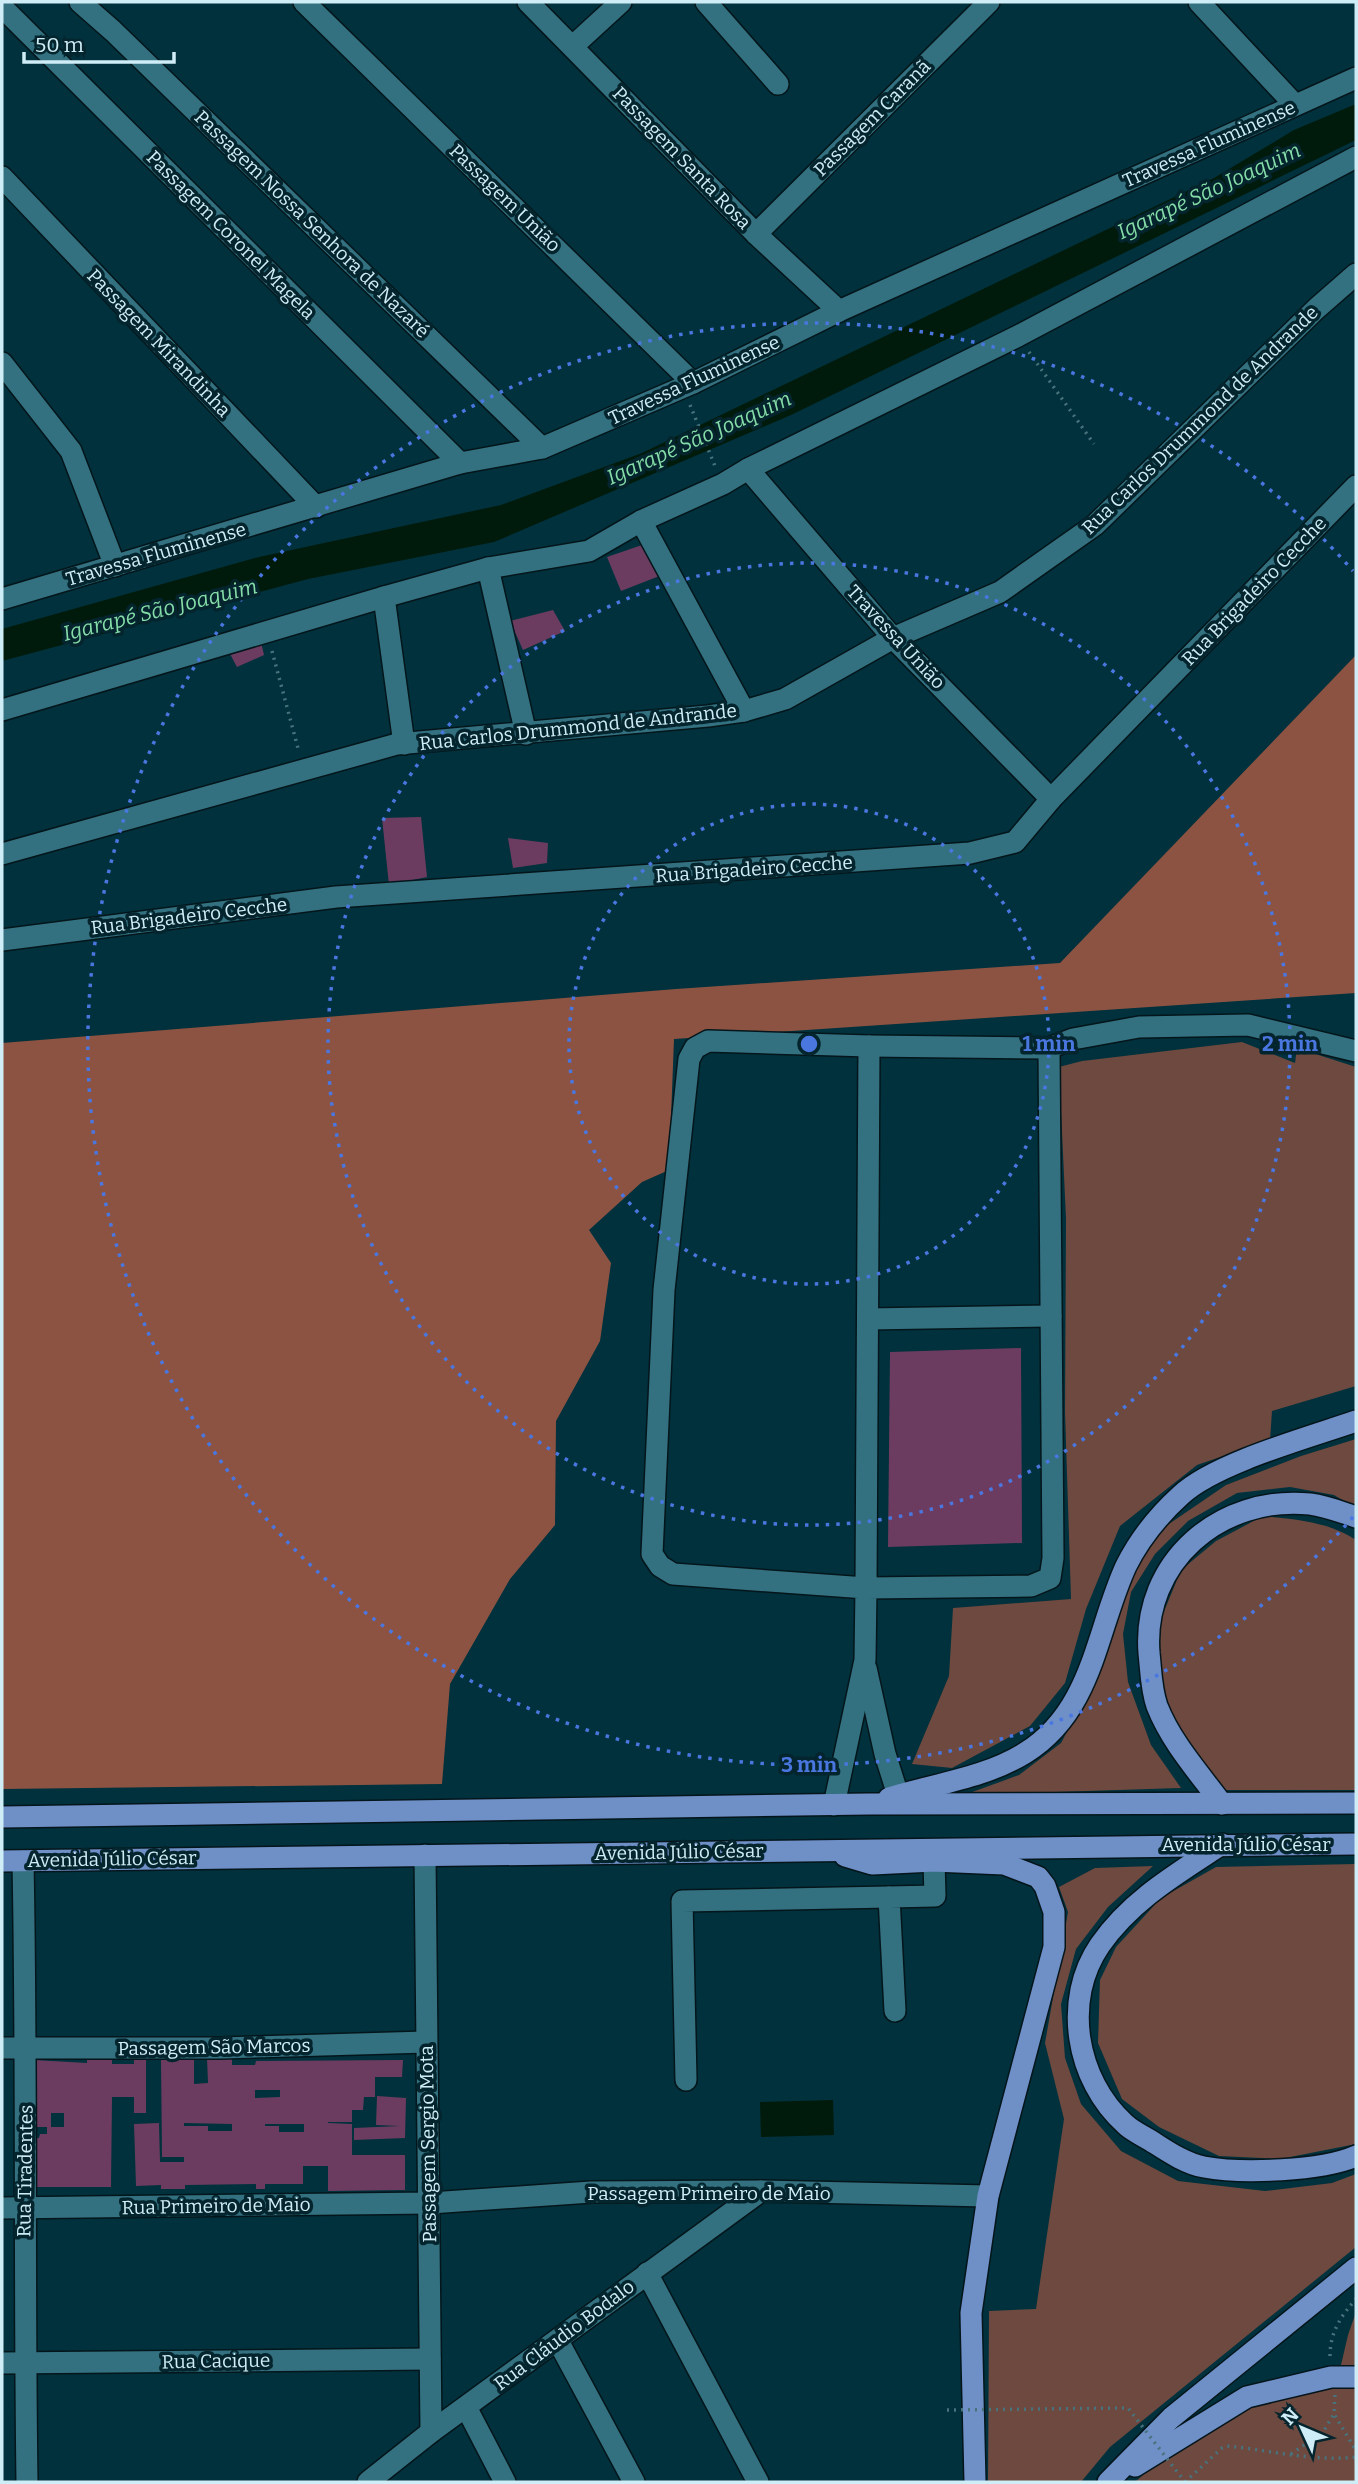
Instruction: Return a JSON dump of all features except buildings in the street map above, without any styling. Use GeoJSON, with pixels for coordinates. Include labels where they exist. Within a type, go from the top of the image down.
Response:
{"type":"FeatureCollection","features":[{"type":"Feature","properties":{"kind":"main road"},"geometry":{"type":"LineString","coordinates":[[869,1804],[1000,1766],[1027,1752],[1056,1727],[1072,1704],[1095,1660],[1127,1565],[1154,1523],[1183,1493],[1221,1470],[1356,1421]]}},
{"type":"Feature","properties":{"kind":"main road"},"geometry":{"type":"LineString","coordinates":[[1222,1804],[1167,1727],[1157,1705],[1152,1684],[1148,1631],[1157,1594],[1175,1559],[1204,1530],[1224,1518],[1261,1506],[1281,1504],[1310,1504],[1356,1517]]}},
{"type":"Feature","properties":{"kind":"main road","name":"Avenida Júlio César"},"geometry":{"type":"LineString","coordinates":[[2,1817],[869,1804],[1356,1803]]}},
{"type":"Feature","properties":{"kind":"main road"},"geometry":{"type":"LineString","coordinates":[[1222,1844],[1156,1888],[1125,1914],[1099,1946],[1085,1978],[1076,2020],[1083,2062],[1104,2099],[1125,2124],[1174,2155],[1202,2167],[1254,2170],[1292,2168],[1342,2162],[1356,2156]]}},
{"type":"Feature","properties":{"kind":"main road","name":"Avenida Júlio César"},"geometry":{"type":"LineString","coordinates":[[12,1861],[1356,1844]]}},
{"type":"Feature","properties":{"kind":"main road"},"geometry":{"type":"LineString","coordinates":[[823,1850],[872,1864],[934,1861],[1004,1864],[1038,1877],[1045,1886],[1054,1912],[1054,1948],[988,2196],[971,2313],[975,2482]]}},
{"type":"Feature","properties":{"kind":"main road"},"geometry":{"type":"LineString","coordinates":[[1110,2480],[1171,2418],[1356,2268]]}},
{"type":"Feature","properties":{"kind":"main road"},"geometry":{"type":"LineString","coordinates":[[1110,2480],[1247,2397],[1331,2377],[1356,2377]]}},
{"type":"Feature","properties":{"kind":"street","name":"Passagem Nossa Senhora de Nazaré"},"geometry":{"type":"LineString","coordinates":[[80,2],[123,40],[542,448]]}},
{"type":"Feature","properties":{"kind":"street","name":"Passagem Santa Rosa"},"geometry":{"type":"LineString","coordinates":[[528,2],[756,234],[839,311]]}},
{"type":"Feature","properties":{"kind":"street"},"geometry":{"type":"LineString","coordinates":[[573,46],[621,2]]}},
{"type":"Feature","properties":{"kind":"street"},"geometry":{"type":"LineString","coordinates":[[706,2],[778,84]]}},
{"type":"Feature","properties":{"kind":"street","name":"Passagem Caranã"},"geometry":{"type":"LineString","coordinates":[[756,234],[989,2]]}},
{"type":"Feature","properties":{"kind":"street"},"geometry":{"type":"LineString","coordinates":[[1199,2],[1295,105]]}},
{"type":"Feature","properties":{"kind":"street","name":"Passagem União"},"geometry":{"type":"LineString","coordinates":[[316,6],[688,385]]}},
{"type":"Feature","properties":{"kind":"street","name":"Passagem Coronel Magela"},"geometry":{"type":"LineString","coordinates":[[2,7],[460,463]]}},
{"type":"Feature","properties":{"kind":"street","name":"Travessa Fluminense"},"geometry":{"type":"LineString","coordinates":[[2,599],[460,463],[542,448],[688,385],[839,311],[1356,78]]}},
{"type":"Feature","properties":{"kind":"street"},"geometry":{"type":"LineString","coordinates":[[2,710],[488,568],[589,551],[641,521],[723,484],[748,469],[1018,336],[1356,157]]}},
{"type":"Feature","properties":{"kind":"street","name":"Passagem Mirandinha"},"geometry":{"type":"LineString","coordinates":[[2,177],[316,507]]}},
{"type":"Feature","properties":{"kind":"street","name":"Rua Carlos Drummond de Andrande"},"geometry":{"type":"LineString","coordinates":[[2,854],[304,769],[404,744],[744,711],[785,699],[893,638],[1000,592],[1095,525],[1315,309],[1356,274]]}},
{"type":"Feature","properties":{"kind":"street"},"geometry":{"type":"LineString","coordinates":[[2,363],[71,451],[115,566]]}},
{"type":"Feature","properties":{"kind":"street","name":"Travessa União"},"geometry":{"type":"LineString","coordinates":[[748,469],[893,638],[1051,799]]}},
{"type":"Feature","properties":{"kind":"street","name":"Rua Brigadeiro Cecche"},"geometry":{"type":"LineString","coordinates":[[2,940],[336,897],[970,853],[1015,842],[1051,799],[1356,486]]}},
{"type":"Feature","properties":{"kind":"street"},"geometry":{"type":"LineString","coordinates":[[641,521],[744,711]]}},
{"type":"Feature","properties":{"kind":"street"},"geometry":{"type":"LineString","coordinates":[[488,568],[526,734]]}},
{"type":"Feature","properties":{"kind":"street"},"geometry":{"type":"LineString","coordinates":[[384,597],[404,744]]}},
{"type":"Feature","properties":{"kind":"street"},"geometry":{"type":"LineString","coordinates":[[1049,1048],[1054,1559],[1050,1578],[1031,1586],[866,1588],[673,1574],[660,1566],[652,1554],[664,1290],[689,1059],[695,1048],[708,1041],[1049,1048],[1073,1039],[1139,1027],[1248,1025],[1356,1051]]}},
{"type":"Feature","properties":{"kind":"street"},"geometry":{"type":"LineString","coordinates":[[834,1805],[865,1660],[869,1046]]}},
{"type":"Feature","properties":{"kind":"street"},"geometry":{"type":"LineString","coordinates":[[868,1319],[1051,1316]]}},
{"type":"Feature","properties":{"kind":"street"},"geometry":{"type":"LineString","coordinates":[[865,1660],[885,1754],[898,1795]]}},
{"type":"Feature","properties":{"kind":"street","name":"Passagem Sergio Mota"},"geometry":{"type":"LineString","coordinates":[[425,1855],[431,2432]]}},
{"type":"Feature","properties":{"kind":"street","name":"Rua Tiradentes"},"geometry":{"type":"LineString","coordinates":[[12,1861],[27,2048],[24,2207],[27,2482]]}},
{"type":"Feature","properties":{"kind":"street"},"geometry":{"type":"LineString","coordinates":[[685,2080],[682,1900],[935,1896],[934,1861]]}},
{"type":"Feature","properties":{"kind":"street"},"geometry":{"type":"LineString","coordinates":[[889,1897],[895,2011]]}},
{"type":"Feature","properties":{"kind":"street","name":"Passagem São Marcos"},"geometry":{"type":"LineString","coordinates":[[2,2048],[221,2048],[426,2042]]}},
{"type":"Feature","properties":{"kind":"street","name":"Passagem Primeiro de Maio"},"geometry":{"type":"LineString","coordinates":[[430,2203],[591,2192],[761,2191],[988,2196]]}},
{"type":"Feature","properties":{"kind":"street","name":"Rua Cláudio Bodalo"},"geometry":{"type":"LineString","coordinates":[[370,2482],[431,2432],[761,2191]]}},
{"type":"Feature","properties":{"kind":"street","name":"Rua Primeiro de Maio"},"geometry":{"type":"LineString","coordinates":[[2,2208],[430,2203]]}},
{"type":"Feature","properties":{"kind":"street"},"geometry":{"type":"LineString","coordinates":[[647,2273],[758,2482]]}},
{"type":"Feature","properties":{"kind":"street"},"geometry":{"type":"LineString","coordinates":[[558,2341],[634,2482]]}},
{"type":"Feature","properties":{"kind":"street","name":"Rua Cacique"},"geometry":{"type":"LineString","coordinates":[[2,2363],[430,2359]]}},
{"type":"Feature","properties":{"kind":"street"},"geometry":{"type":"LineString","coordinates":[[466,2407],[505,2482]]}},
{"type":"Feature","properties":{"kind":"path"},"geometry":{"type":"LineString","coordinates":[[1018,336],[1094,444]]}},
{"type":"Feature","properties":{"kind":"path"},"geometry":{"type":"LineString","coordinates":[[688,385],[723,484]]}},
{"type":"Feature","properties":{"kind":"path"},"geometry":{"type":"LineString","coordinates":[[267,632],[304,769]]}},
{"type":"Feature","properties":{"kind":"path"},"geometry":{"type":"LineString","coordinates":[[1291,2454],[1323,2432],[1334,2414],[1336,2398],[1331,2377],[1330,2342],[1340,2317],[1356,2299]]}},
{"type":"Feature","properties":{"kind":"path"},"geometry":{"type":"LineString","coordinates":[[947,2410],[1128,2408],[1185,2482],[1227,2446],[1291,2454],[1356,2457]]}},
{"type":"Feature","properties":{"kind":"path"},"geometry":{"type":"LineString","coordinates":[[1334,2414],[1356,2448]]}},
{"type":"Feature","properties":{"kind":"shaded area"},"geometry":{"type":"Polygon","coordinates":[[[1356,655],[1356,993],[674,1039],[669,1170],[642,1182],[589,1230],[611,1263],[600,1341],[556,1421],[555,1525],[510,1579],[450,1684],[442,1784],[2,1789],[2,1043],[676,989],[1060,963],[1356,655]]]}},
{"type":"Feature","properties":{"kind":"shaded area"},"geometry":{"type":"Polygon","coordinates":[[[1242,1042],[1295,1063],[1297,1048],[1356,1067],[1356,1386],[1272,1411],[1270,1440],[1197,1465],[1120,1526],[1086,1609],[1065,1683],[1030,1726],[952,1768],[912,1764],[949,1676],[953,1608],[1071,1599],[1065,1412],[1066,1219],[1059,1067],[1082,1061],[1242,1042]]]}},
{"type":"Feature","properties":{"kind":"shaded area"},"geometry":{"type":"Polygon","coordinates":[[[1356,1439],[1356,1508],[1334,1495],[1290,1487],[1237,1493],[1188,1521],[1155,1554],[1131,1592],[1123,1634],[1128,1682],[1151,1745],[1181,1788],[964,1795],[1019,1775],[1061,1743],[1098,1675],[1118,1611],[1140,1559],[1166,1526],[1226,1485],[1301,1456],[1356,1439]]]}},
{"type":"Feature","properties":{"kind":"shaded area"},"geometry":{"type":"Polygon","coordinates":[[[1263,1516],[1323,1525],[1356,1540],[1356,1790],[1223,1790],[1178,1729],[1162,1689],[1158,1626],[1181,1570],[1216,1541],[1263,1516]]]}},
{"type":"Feature","properties":{"kind":"shaded area"},"geometry":{"type":"Polygon","coordinates":[[[1356,1864],[1356,2144],[1280,2159],[1219,2156],[1159,2127],[1122,2099],[1098,2043],[1100,1980],[1116,1947],[1161,1898],[1216,1867],[1356,1864]]]}},
{"type":"Feature","properties":{"kind":"shaded area"},"geometry":{"type":"Polygon","coordinates":[[[1153,1866],[1108,1907],[1076,1949],[1061,2004],[1065,2058],[1081,2104],[1121,2151],[1178,2181],[1265,2191],[1332,2183],[1356,2174],[1356,2247],[1110,2447],[1081,2482],[988,2482],[989,2311],[1036,2309],[1064,2119],[1045,2043],[1068,1912],[1059,1887],[1095,1868],[1153,1866]]]}},
{"type":"Feature","properties":{"kind":"shaded area"},"geometry":{"type":"Polygon","coordinates":[[[1356,2312],[1356,2365],[1341,2365],[1348,2335],[1356,2312]]]}},
{"type":"Feature","properties":{"kind":"shaded area"},"geometry":{"type":"Polygon","coordinates":[[[1356,2383],[1356,2482],[1135,2482],[1191,2433],[1247,2398],[1356,2383]]]}},
{"type":"Feature","properties":{"kind":"water","name":"Igarapé São Joaquim"},"geometry":{"type":"Polygon","coordinates":[[[1356,104],[1356,140],[791,415],[494,542],[308,579],[2,661],[2,629],[259,557],[501,505],[642,453],[1214,178],[1294,130],[1356,104]]]}},
{"type":"Feature","properties":{"kind":"water"},"geometry":{"type":"Polygon","coordinates":[[[833,2100],[834,2135],[761,2137],[760,2102],[833,2100]]]}}]}
